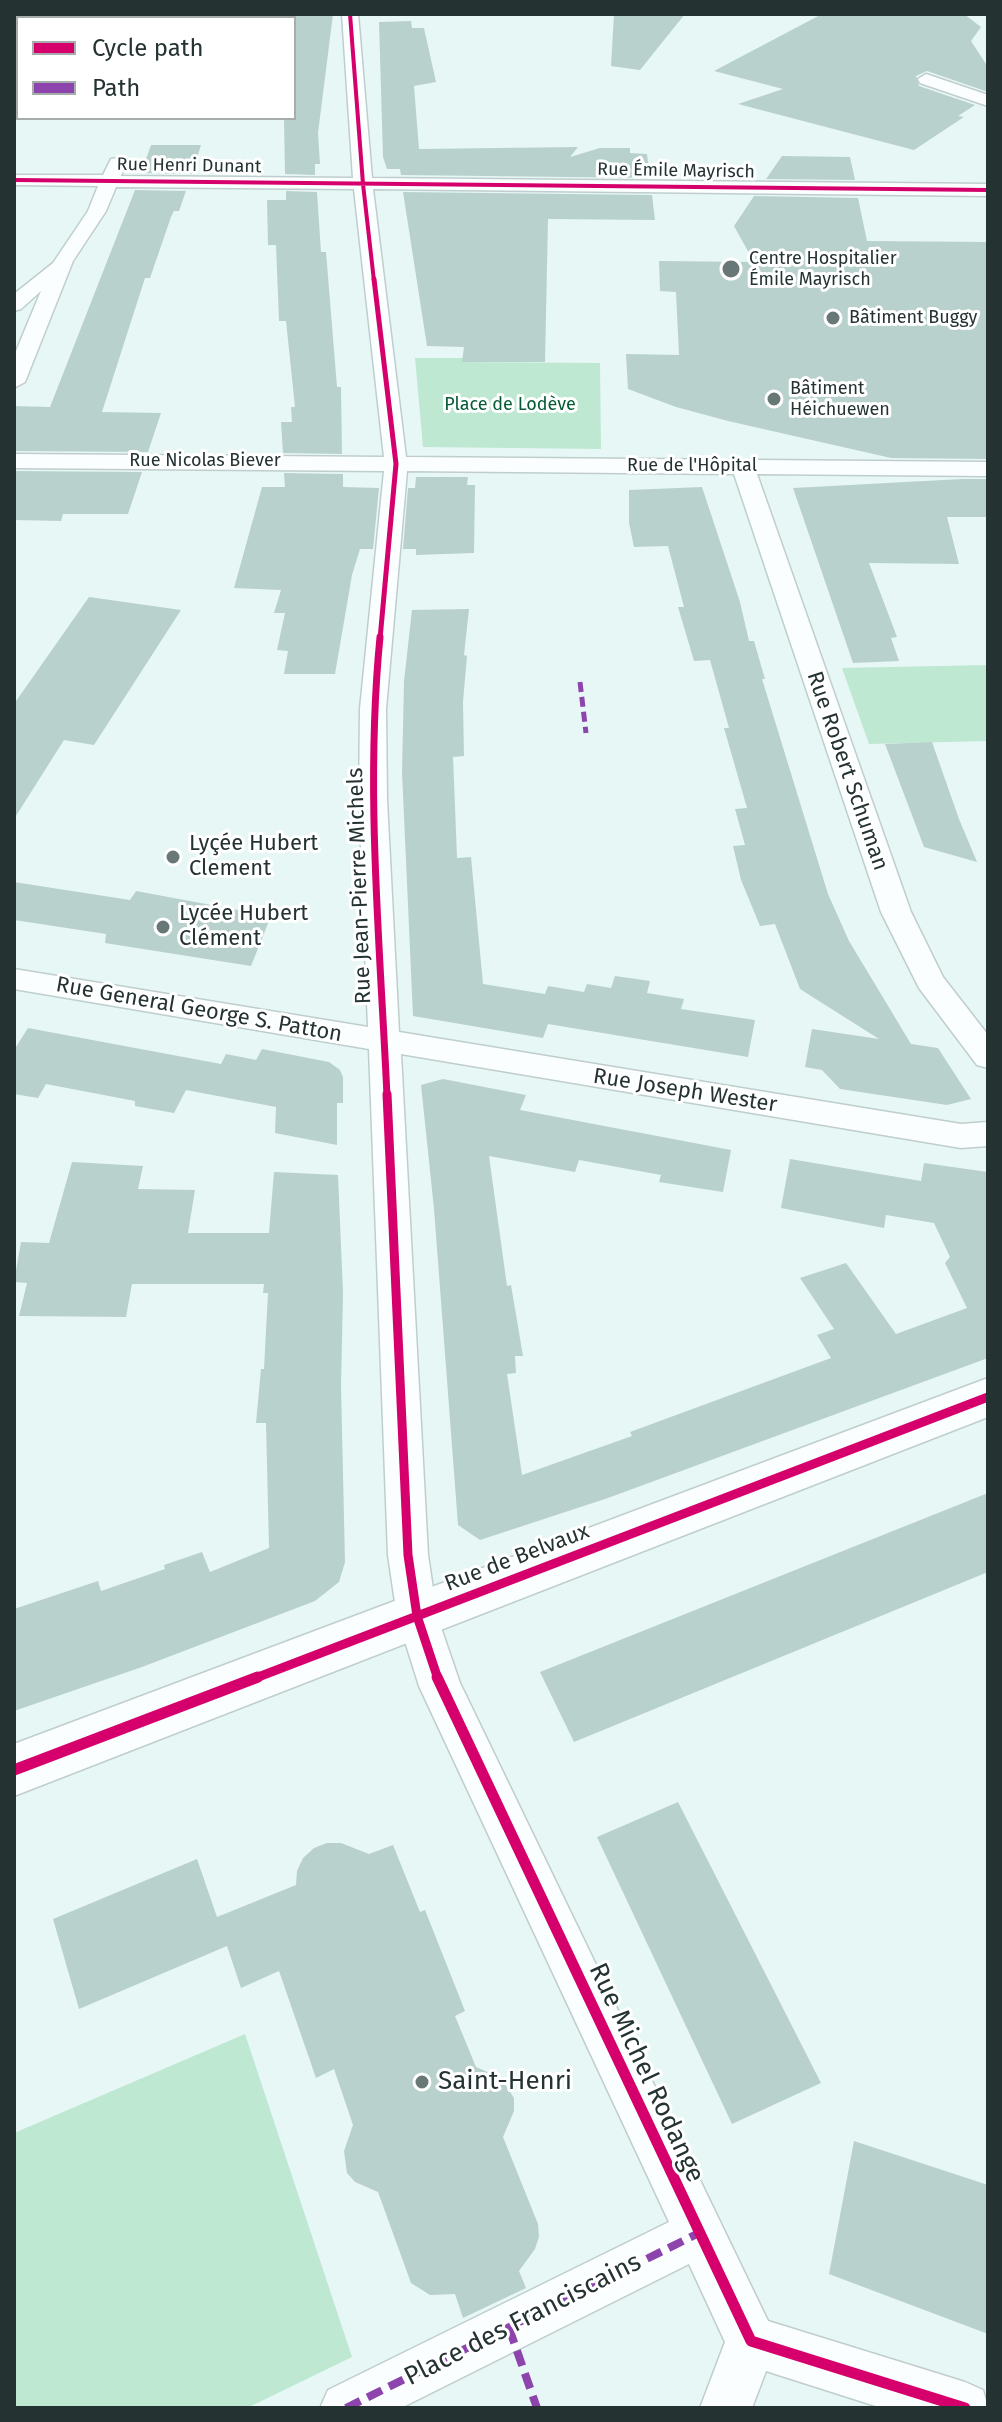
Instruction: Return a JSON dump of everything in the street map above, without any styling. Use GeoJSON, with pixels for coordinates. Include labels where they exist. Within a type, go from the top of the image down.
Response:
{"type":"FeatureCollection","features":[{"type":"Feature","properties":{"kind":"street","name":"Rue Jean-Pierre Michels"},"geometry":{"type":"LineString","coordinates":[[350,14],[363,184],[396,464],[373,709],[373,800],[408,1555],[417,1616]]}},
{"type":"Feature","properties":{"kind":"street"},"geometry":{"type":"LineString","coordinates":[[926,79],[988,101]]}},
{"type":"Feature","properties":{"kind":"street","name":"Rue Henri Dunant"},"geometry":{"type":"LineString","coordinates":[[96,159],[117,162],[109,182]]}},
{"type":"Feature","properties":{"kind":"street","name":"Rue Henri Dunant"},"geometry":{"type":"LineString","coordinates":[[14,180],[363,184]]}},
{"type":"Feature","properties":{"kind":"street"},"geometry":{"type":"LineString","coordinates":[[14,382],[63,261],[97,211],[109,182]]}},
{"type":"Feature","properties":{"kind":"street","name":"Rue Émile Mayrisch"},"geometry":{"type":"LineString","coordinates":[[363,184],[988,190]]}},
{"type":"Feature","properties":{"kind":"street"},"geometry":{"type":"LineString","coordinates":[[14,305],[63,261]]}},
{"type":"Feature","properties":{"kind":"street","name":"Rue Nicolas Biever"},"geometry":{"type":"LineString","coordinates":[[14,461],[396,464]]}},
{"type":"Feature","properties":{"kind":"street","name":"Rue de l'Hôpital"},"geometry":{"type":"LineString","coordinates":[[396,464],[988,469]]}},
{"type":"Feature","properties":{"kind":"street","name":"Rue Robert Schuman"},"geometry":{"type":"LineString","coordinates":[[743,467],[896,912],[930,981],[988,1057]]}},
{"type":"Feature","properties":{"kind":"street","name":"Rue General George S. Patton"},"geometry":{"type":"LineString","coordinates":[[14,979],[385,1041]]}},
{"type":"Feature","properties":{"kind":"street","name":"Rue Joseph Wester"},"geometry":{"type":"LineString","coordinates":[[385,1041],[945,1134],[987,1135]]}},
{"type":"Feature","properties":{"kind":"street","name":"Rue de Belvaux"},"geometry":{"type":"LineString","coordinates":[[14,1770],[988,1397]]}},
{"type":"Feature","properties":{"kind":"street","name":"Rue Michel Rodange"},"geometry":{"type":"LineString","coordinates":[[417,1616],[440,1686],[751,2341]]}},
{"type":"Feature","properties":{"kind":"street","name":"Place des Franciscains"},"geometry":{"type":"LineString","coordinates":[[346,2408],[699,2233]]}},
{"type":"Feature","properties":{"kind":"street"},"geometry":{"type":"LineString","coordinates":[[726,2408],[751,2341],[965,2408]]}},
{"type":"Feature","properties":{"kind":"green space","name":"Place de Lodève"},"geometry":{"type":"Polygon","coordinates":[[[415,358],[463,358],[463,362],[600,363],[601,449],[423,447],[415,358]]]}},
{"type":"Feature","properties":{"kind":"green space"},"geometry":{"type":"Polygon","coordinates":[[[988,665],[988,741],[869,744],[842,668],[988,665]]]}},
{"type":"Feature","properties":{"kind":"green space"},"geometry":{"type":"Polygon","coordinates":[[[245,2034],[352,2357],[247,2408],[14,2408],[14,2133],[245,2034]]]}},
{"type":"Feature","properties":{"kind":"building"},"geometry":{"type":"Polygon","coordinates":[[[333,14],[318,133],[320,164],[315,164],[315,175],[285,174],[284,120],[296,120],[294,16],[333,14]]]}},
{"type":"Feature","properties":{"kind":"building"},"geometry":{"type":"Polygon","coordinates":[[[614,14],[685,14],[640,70],[611,66],[614,14]]]}},
{"type":"Feature","properties":{"kind":"building"},"geometry":{"type":"Polygon","coordinates":[[[822,14],[964,14],[981,27],[971,41],[988,67],[988,92],[927,71],[916,76],[919,86],[975,105],[958,116],[964,117],[914,150],[738,104],[783,89],[714,71],[822,14]]]}},
{"type":"Feature","properties":{"kind":"building"},"geometry":{"type":"Polygon","coordinates":[[[411,21],[412,28],[424,28],[436,82],[414,86],[419,149],[578,147],[570,157],[600,148],[630,148],[630,153],[647,154],[650,178],[401,175],[400,169],[387,169],[383,157],[379,22],[411,21]]]}},
{"type":"Feature","properties":{"kind":"building"},"geometry":{"type":"Polygon","coordinates":[[[151,145],[201,145],[192,174],[141,173],[151,145]]]}},
{"type":"Feature","properties":{"kind":"building"},"geometry":{"type":"Polygon","coordinates":[[[782,156],[850,157],[855,180],[766,179],[782,156]]]}},
{"type":"Feature","properties":{"kind":"building"},"geometry":{"type":"Polygon","coordinates":[[[135,190],[186,191],[179,211],[174,211],[171,217],[150,278],[145,278],[102,412],[161,413],[148,452],[14,451],[14,406],[50,407],[135,190]]]}},
{"type":"Feature","properties":{"kind":"building"},"geometry":{"type":"Polygon","coordinates":[[[286,191],[317,192],[321,252],[326,252],[337,387],[341,387],[342,454],[283,453],[281,422],[292,422],[291,407],[295,407],[286,321],[279,321],[276,245],[268,245],[267,200],[286,200],[286,191]]]}},
{"type":"Feature","properties":{"kind":"building"},"geometry":{"type":"Polygon","coordinates":[[[403,192],[652,195],[655,220],[548,219],[545,362],[462,362],[464,347],[427,346],[403,192]]]}},
{"type":"Feature","properties":{"kind":"building"},"geometry":{"type":"Polygon","coordinates":[[[754,196],[858,198],[867,241],[988,242],[988,459],[891,458],[728,421],[676,407],[628,389],[626,354],[679,355],[676,292],[660,291],[659,261],[754,262],[734,226],[754,196]]]}},
{"type":"Feature","properties":{"kind":"building"},"geometry":{"type":"Polygon","coordinates":[[[14,471],[142,472],[128,514],[63,514],[61,521],[14,520],[14,471]]]}},
{"type":"Feature","properties":{"kind":"building"},"geometry":{"type":"Polygon","coordinates":[[[284,473],[343,474],[343,487],[379,488],[373,549],[360,549],[352,575],[335,674],[284,674],[288,651],[277,650],[285,613],[274,613],[281,590],[234,588],[262,487],[285,487],[284,473]]]}},
{"type":"Feature","properties":{"kind":"building"},"geometry":{"type":"Polygon","coordinates":[[[416,477],[468,477],[467,485],[475,485],[474,553],[416,555],[416,549],[403,549],[408,488],[415,488],[416,477]]]}},
{"type":"Feature","properties":{"kind":"building"},"geometry":{"type":"Polygon","coordinates":[[[988,479],[988,517],[947,517],[959,564],[869,563],[897,637],[891,638],[899,661],[853,663],[793,488],[988,479]]]}},
{"type":"Feature","properties":{"kind":"building"},"geometry":{"type":"Polygon","coordinates":[[[702,487],[740,602],[749,641],[754,641],[765,679],[762,679],[828,894],[849,941],[911,1044],[938,1048],[971,1099],[947,1105],[840,1089],[822,1070],[805,1067],[812,1029],[879,1039],[800,989],[775,924],[760,926],[741,880],[733,846],[745,845],[735,809],[747,808],[724,728],[729,728],[710,660],[694,661],[678,607],[684,607],[668,546],[634,547],[629,523],[629,490],[702,487]]]}},
{"type":"Feature","properties":{"kind":"building"},"geometry":{"type":"Polygon","coordinates":[[[89,597],[181,610],[94,745],[64,740],[14,819],[14,704],[89,597]]]}},
{"type":"Feature","properties":{"kind":"building"},"geometry":{"type":"Polygon","coordinates":[[[469,609],[464,655],[467,656],[463,702],[464,756],[453,757],[457,858],[471,857],[483,984],[545,994],[548,986],[584,992],[587,984],[611,988],[615,976],[650,981],[647,993],[684,999],[681,1009],[755,1020],[748,1057],[548,1024],[543,1038],[413,1016],[402,772],[404,681],[412,610],[469,609]]]}},
{"type":"Feature","properties":{"kind":"building"},"geometry":{"type":"Polygon","coordinates":[[[932,742],[977,862],[924,847],[885,744],[932,742]]]}},
{"type":"Feature","properties":{"kind":"building","name":"Lycée Hubert Clément"},"geometry":{"type":"Polygon","coordinates":[[[14,882],[130,900],[136,891],[271,916],[251,966],[105,943],[106,934],[14,920],[14,882]]]}},
{"type":"Feature","properties":{"kind":"building"},"geometry":{"type":"Polygon","coordinates":[[[28,1028],[221,1064],[226,1054],[256,1060],[262,1049],[329,1062],[340,1070],[343,1077],[343,1103],[337,1103],[337,1145],[275,1133],[276,1107],[186,1090],[174,1113],[135,1106],[135,1101],[46,1084],[38,1098],[14,1094],[14,1050],[28,1028]]]}},
{"type":"Feature","properties":{"kind":"building"},"geometry":{"type":"Polygon","coordinates":[[[443,1079],[526,1095],[520,1110],[731,1150],[723,1192],[659,1182],[661,1175],[579,1160],[575,1172],[489,1156],[507,1286],[511,1285],[523,1356],[515,1356],[516,1373],[507,1374],[522,1475],[632,1436],[630,1432],[831,1358],[817,1335],[834,1329],[800,1278],[846,1263],[896,1334],[967,1308],[945,1263],[950,1257],[934,1223],[886,1215],[884,1228],[781,1208],[790,1159],[921,1181],[924,1163],[988,1172],[988,1358],[608,1498],[480,1540],[458,1525],[434,1209],[421,1085],[443,1079]]]}},
{"type":"Feature","properties":{"kind":"building"},"geometry":{"type":"Polygon","coordinates":[[[72,1162],[143,1166],[138,1189],[195,1190],[188,1233],[269,1233],[274,1172],[338,1175],[343,1293],[341,1386],[345,1562],[339,1582],[315,1601],[142,1667],[14,1711],[14,1609],[98,1581],[101,1591],[165,1569],[164,1565],[202,1552],[210,1572],[269,1548],[266,1423],[256,1423],[261,1369],[264,1369],[268,1293],[263,1293],[264,1284],[132,1284],[126,1317],[19,1316],[27,1283],[14,1282],[21,1242],[49,1243],[72,1162]]]}},
{"type":"Feature","properties":{"kind":"building"},"geometry":{"type":"Polygon","coordinates":[[[988,1493],[988,1572],[574,1742],[540,1672],[988,1493]]]}},
{"type":"Feature","properties":{"kind":"building"},"geometry":{"type":"Polygon","coordinates":[[[678,1802],[821,2083],[732,2124],[597,1837],[678,1802]]]}},
{"type":"Feature","properties":{"kind":"building","name":"Saint-Henri"},"geometry":{"type":"Polygon","coordinates":[[[327,1843],[341,1843],[369,1854],[393,1845],[420,1912],[425,1910],[465,2011],[455,2016],[476,2067],[501,2078],[514,2098],[514,2111],[503,2137],[538,2224],[539,2237],[535,2249],[519,2271],[526,2288],[463,2318],[455,2294],[430,2295],[411,2283],[378,2192],[355,2182],[347,2173],[344,2151],[353,2125],[334,2069],[316,2078],[279,1971],[241,1988],[227,1946],[79,2009],[53,1919],[197,1859],[217,1917],[296,1885],[297,1871],[303,1858],[314,1848],[327,1843]]]}},
{"type":"Feature","properties":{"kind":"building"},"geometry":{"type":"Polygon","coordinates":[[[854,2141],[988,2185],[988,2334],[829,2274],[854,2141]]]}},
{"type":"Feature","properties":{"kind":"marked path"},"geometry":{"type":"LineString","coordinates":[[580,682],[586,733]]}},
{"type":"Feature","properties":{"kind":"marked path"},"geometry":{"type":"LineString","coordinates":[[346,2408],[699,2233]]}},
{"type":"Feature","properties":{"kind":"marked path"},"geometry":{"type":"LineString","coordinates":[[509,2328],[537,2408]]}},
{"type":"Feature","properties":{"kind":"cycle path"},"geometry":{"type":"LineString","coordinates":[[350,14],[363,184],[396,464],[373,709],[373,800],[408,1555],[417,1616],[440,1686],[751,2341],[965,2408]]}},
{"type":"Feature","properties":{"kind":"cycle path"},"geometry":{"type":"LineString","coordinates":[[14,180],[988,190]]}},
{"type":"Feature","properties":{"kind":"cycle path"},"geometry":{"type":"LineString","coordinates":[[14,1770],[988,1397]]}},
{"type":"Feature","properties":{"kind":"place","name":"Centre Hospitalier Émile Mayrisch"},"geometry":{"type":"Point","coordinates":[731,269]}},
{"type":"Feature","properties":{"kind":"place","name":"Bâtiment Buggy"},"geometry":{"type":"Point","coordinates":[833,318]}},
{"type":"Feature","properties":{"kind":"place","name":"Bâtiment Héichuewen"},"geometry":{"type":"Point","coordinates":[774,399]}},
{"type":"Feature","properties":{"kind":"place","name":"Lyçée Hubert Clement"},"geometry":{"type":"Point","coordinates":[173,857]}},
{"type":"Feature","properties":{"kind":"place","name":"Lycée Hubert Clément"},"geometry":{"type":"Point","coordinates":[163,927]}},
{"type":"Feature","properties":{"kind":"place","name":"Saint-Henri"},"geometry":{"type":"Point","coordinates":[422,2082]}}]}
